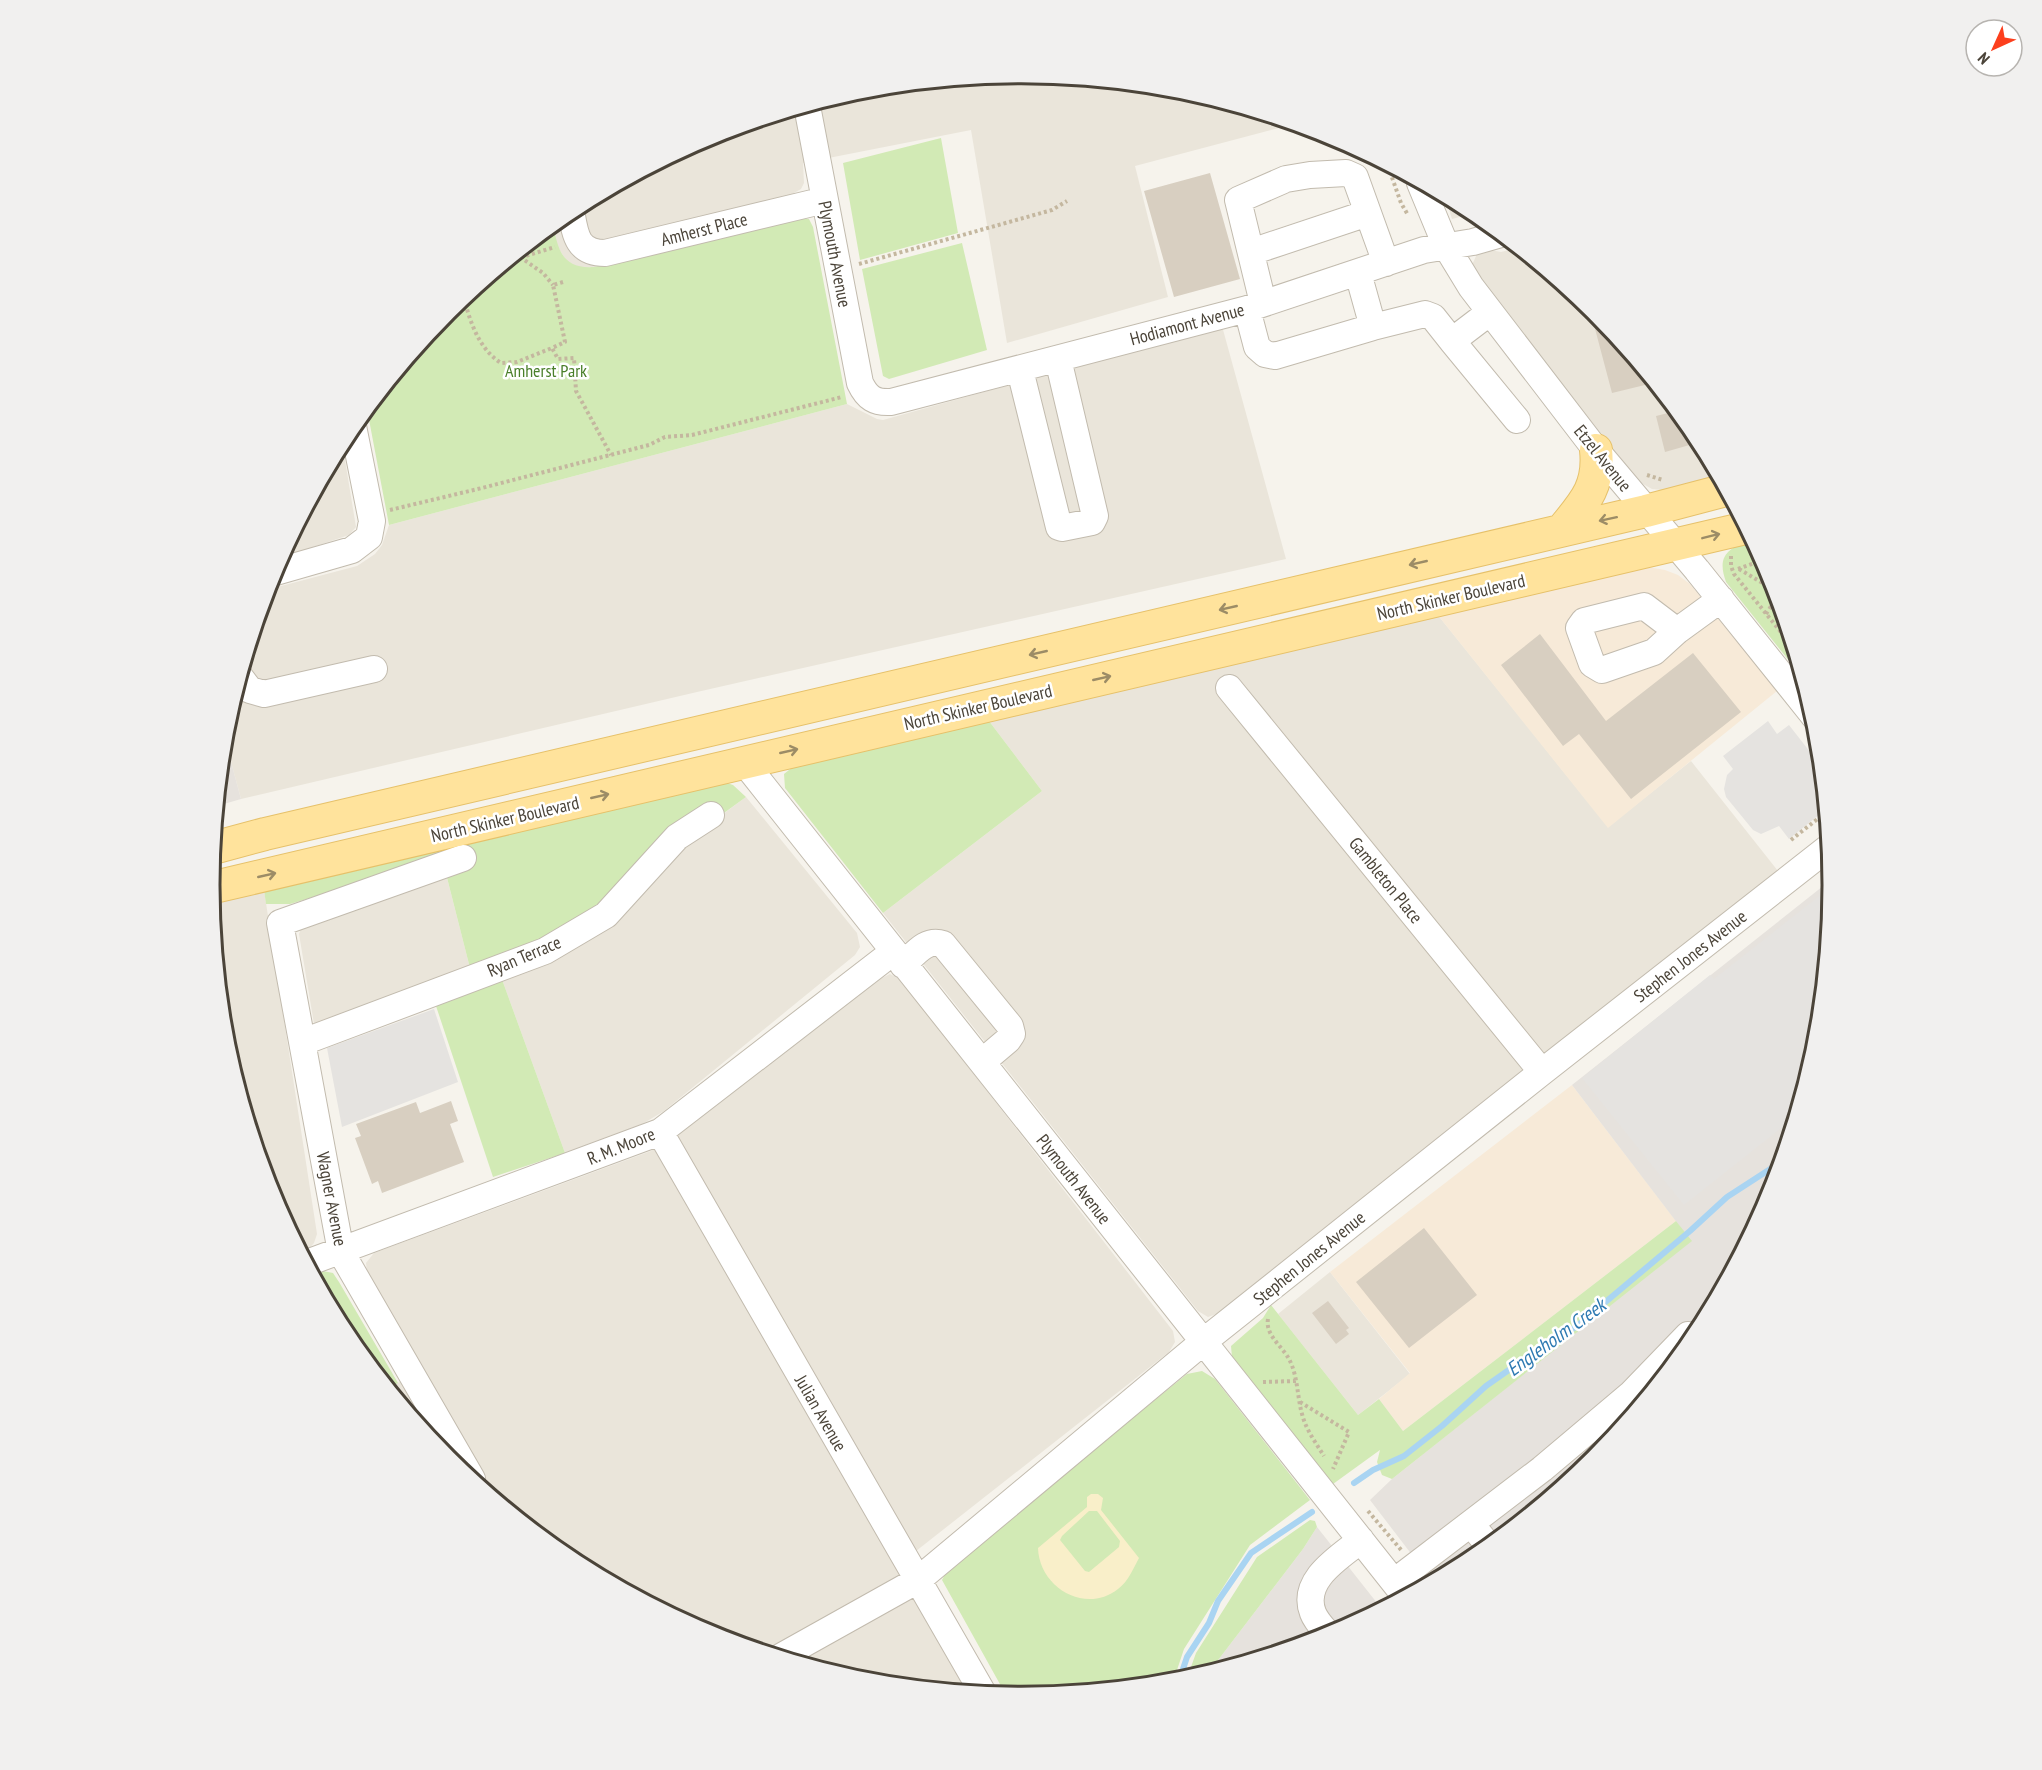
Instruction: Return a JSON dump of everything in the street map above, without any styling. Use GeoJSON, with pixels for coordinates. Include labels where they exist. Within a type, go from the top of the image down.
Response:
{"type":"FeatureCollection","features":[{"type":"Feature","properties":{"kind":"main road"},"geometry":{"type":"LineString","coordinates":[[1562,530],[1593,487],[1597,470],[1596,450]]}},
{"type":"Feature","properties":{"kind":"main road"},"geometry":{"type":"LineString","coordinates":[[222,846],[1646,511],[1719,492]]}},
{"type":"Feature","properties":{"kind":"main road","name":"North Skinker Boulevard"},"geometry":{"type":"LineString","coordinates":[[220,886],[1676,545],[1737,539]]}},
{"type":"Feature","properties":{"kind":"street","name":"Plymouth Avenue"},"geometry":{"type":"LineString","coordinates":[[808,113],[860,383],[864,392],[871,399]]}},
{"type":"Feature","properties":{"kind":"street"},"geometry":{"type":"LineString","coordinates":[[1386,263],[1354,177],[1346,174],[1310,175],[1286,179],[1238,200],[1251,252],[1257,347],[1265,354],[1275,356],[1425,314],[1433,317],[1517,420]]}},
{"type":"Feature","properties":{"kind":"street","name":"Etzel Avenue"},"geometry":{"type":"LineString","coordinates":[[1424,192],[1446,246],[1471,287],[1596,450],[1721,599],[1800,698]]}},
{"type":"Feature","properties":{"kind":"street","name":"Amherst Place"},"geometry":{"type":"LineString","coordinates":[[573,221],[578,241],[584,248],[594,253],[605,253],[825,200]]}},
{"type":"Feature","properties":{"kind":"street"},"geometry":{"type":"LineString","coordinates":[[1251,252],[1368,213]]}},
{"type":"Feature","properties":{"kind":"street","name":"Hodiamont Avenue"},"geometry":{"type":"LineString","coordinates":[[871,399],[891,402],[1020,370],[1255,306],[1424,250],[1491,237]]}},
{"type":"Feature","properties":{"kind":"street"},"geometry":{"type":"LineString","coordinates":[[1358,273],[1373,327]]}},
{"type":"Feature","properties":{"kind":"street"},"geometry":{"type":"LineString","coordinates":[[1452,341],[1490,312]]}},
{"type":"Feature","properties":{"kind":"street"},"geometry":{"type":"LineString","coordinates":[[1020,370],[1057,524],[1062,528],[1092,522],[1095,516],[1058,359]]}},
{"type":"Feature","properties":{"kind":"street"},"geometry":{"type":"LineString","coordinates":[[285,569],[352,550],[369,537],[372,521],[351,447]]}},
{"type":"Feature","properties":{"kind":"street"},"geometry":{"type":"LineString","coordinates":[[1677,631],[1721,599]]}},
{"type":"Feature","properties":{"kind":"street"},"geometry":{"type":"LineString","coordinates":[[246,684],[250,690],[264,694],[374,669]]}},
{"type":"Feature","properties":{"kind":"street","name":"Gambleton Place"},"geometry":{"type":"LineString","coordinates":[[1229,688],[1542,1072]]}},
{"type":"Feature","properties":{"kind":"street","name":"Plymouth Avenue"},"geometry":{"type":"LineString","coordinates":[[744,762],[1399,1589]]}},
{"type":"Feature","properties":{"kind":"street","name":"Ryan Terrace"},"geometry":{"type":"LineString","coordinates":[[303,1042],[545,951],[606,915],[677,837],[711,815]]}},
{"type":"Feature","properties":{"kind":"street","name":"Stephen Jones Avenue"},"geometry":{"type":"LineString","coordinates":[[790,1651],[918,1580],[1203,1342],[1542,1072],[1821,854]]}},
{"type":"Feature","properties":{"kind":"street","name":"Wagner Avenue"},"geometry":{"type":"LineString","coordinates":[[457,1453],[341,1252],[280,923],[463,858]]}},
{"type":"Feature","properties":{"kind":"street","name":"R. M. Moore"},"geometry":{"type":"LineString","coordinates":[[314,1261],[660,1132],[898,958],[928,943],[935,941],[943,944],[1010,1026],[1012,1034],[1008,1040],[982,1062]]}},
{"type":"Feature","properties":{"kind":"street","name":"Julian Avenue"},"geometry":{"type":"LineString","coordinates":[[660,1132],[978,1684]]}},
{"type":"Feature","properties":{"kind":"street"},"geometry":{"type":"LineString","coordinates":[[1399,1589],[1471,1524],[1542,1469],[1631,1394],[1670,1354]]}},
{"type":"Feature","properties":{"kind":"street"},"geometry":{"type":"LineString","coordinates":[[1471,1524],[1483,1539]]}},
{"type":"Feature","properties":{"kind":"street"},"geometry":{"type":"LineString","coordinates":[[1323,1627],[1313,1612],[1310,1600],[1312,1589],[1323,1571],[1361,1540]]}},
{"type":"Feature","properties":{"kind":"path"},"geometry":{"type":"LineString","coordinates":[[838,270],[1052,210],[1067,201]]}},
{"type":"Feature","properties":{"kind":"path"},"geometry":{"type":"LineString","coordinates":[[527,255],[555,247]]}},
{"type":"Feature","properties":{"kind":"path"},"geometry":{"type":"LineString","coordinates":[[467,307],[482,345],[501,363],[517,362],[565,342],[562,316],[553,285],[534,265],[522,259]]}},
{"type":"Feature","properties":{"kind":"path"},"geometry":{"type":"LineString","coordinates":[[553,285],[563,282]]}},
{"type":"Feature","properties":{"kind":"path"},"geometry":{"type":"LineString","coordinates":[[552,348],[558,359],[574,358],[576,391],[611,455]]}},
{"type":"Feature","properties":{"kind":"path"},"geometry":{"type":"LineString","coordinates":[[389,510],[482,489],[649,445],[665,437],[692,435],[842,397]]}},
{"type":"Feature","properties":{"kind":"path"},"geometry":{"type":"LineString","coordinates":[[1737,539],[1731,554],[1733,571],[1780,631]]}},
{"type":"Feature","properties":{"kind":"path"},"geometry":{"type":"LineString","coordinates":[[1733,571],[1754,563]]}},
{"type":"Feature","properties":{"kind":"path"},"geometry":{"type":"LineString","coordinates":[[1738,569],[1763,583]]}},
{"type":"Feature","properties":{"kind":"path"},"geometry":{"type":"LineString","coordinates":[[1766,614],[1771,607]]}},
{"type":"Feature","properties":{"kind":"path"},"geometry":{"type":"LineString","coordinates":[[1791,840],[1819,818]]}},
{"type":"Feature","properties":{"kind":"path"},"geometry":{"type":"LineString","coordinates":[[1270,1315],[1269,1330],[1291,1362],[1307,1427],[1340,1478]]}},
{"type":"Feature","properties":{"kind":"path"},"geometry":{"type":"LineString","coordinates":[[1255,1383],[1296,1381]]}},
{"type":"Feature","properties":{"kind":"path"},"geometry":{"type":"LineString","coordinates":[[1300,1402],[1349,1432],[1333,1469]]}},
{"type":"Feature","properties":{"kind":"path"},"geometry":{"type":"LineString","coordinates":[[1361,1505],[1378,1521],[1409,1559]]}},
{"type":"Feature","properties":{"kind":"shaded area"},"geometry":{"type":"Polygon","coordinates":[[[1021,84],[1073,86],[1177,99],[1228,111],[1280,128],[1135,166],[1168,297],[1007,343],[971,130],[803,163],[804,183],[801,189],[794,193],[799,218],[594,267],[574,266],[566,260],[557,246],[555,234],[576,219],[620,191],[667,167],[714,145],[764,127],[814,111],[865,99],[969,86],[1021,84]]]}},
{"type":"Feature","properties":{"kind":"shaded area"},"geometry":{"type":"Polygon","coordinates":[[[1449,208],[1462,216],[1452,219],[1449,208]]]}},
{"type":"Feature","properties":{"kind":"shaded area"},"geometry":{"type":"Polygon","coordinates":[[[1490,250],[1501,252],[1509,250],[1549,283],[1623,357],[1656,397],[1711,479],[1662,490],[1652,489],[1631,473],[1476,276],[1472,265],[1477,254],[1490,250]]]}},
{"type":"Feature","properties":{"kind":"shaded area"},"geometry":{"type":"Polygon","coordinates":[[[1222,326],[1286,559],[697,692],[241,799],[230,759],[235,729],[247,678],[278,587],[357,566],[375,554],[382,545],[389,525],[847,404],[883,420],[1222,326]]]}},
{"type":"Feature","properties":{"kind":"shaded area"},"geometry":{"type":"Polygon","coordinates":[[[344,457],[356,527],[349,535],[292,554],[327,484],[344,457]]]}},
{"type":"Feature","properties":{"kind":"shaded area"},"geometry":{"type":"Polygon","coordinates":[[[1648,567],[1678,575],[1690,584],[1777,691],[1608,828],[1437,614],[1648,567]]]}},
{"type":"Feature","properties":{"kind":"shaded area"},"geometry":{"type":"Polygon","coordinates":[[[1437,614],[1608,827],[1691,761],[1778,871],[1222,1312],[1208,1317],[1198,1311],[883,913],[1042,791],[989,721],[1437,614]]]}},
{"type":"Feature","properties":{"kind":"shaded area"},"geometry":{"type":"Polygon","coordinates":[[[1768,721],[1777,734],[1789,725],[1811,753],[1818,815],[1789,839],[1779,826],[1761,834],[1753,830],[1726,797],[1724,789],[1727,775],[1733,769],[1723,756],[1768,721]]]}},
{"type":"Feature","properties":{"kind":"shaded area"},"geometry":{"type":"Polygon","coordinates":[[[230,759],[241,799],[225,804],[230,759]]]}},
{"type":"Feature","properties":{"kind":"shaded area"},"geometry":{"type":"Polygon","coordinates":[[[746,797],[857,933],[860,947],[855,955],[664,1111],[620,1135],[565,1153],[500,974],[746,797]]]}},
{"type":"Feature","properties":{"kind":"shaded area"},"geometry":{"type":"Polygon","coordinates":[[[446,874],[471,972],[315,1030],[299,934],[302,926],[446,874]]]}},
{"type":"Feature","properties":{"kind":"shaded area"},"geometry":{"type":"Polygon","coordinates":[[[1822,887],[1815,990],[1807,1041],[1795,1092],[1761,1192],[1715,1286],[1656,1373],[1587,1451],[1509,1520],[1427,1575],[1370,1500],[1392,1479],[1691,1241],[1572,1085],[1822,887]]]}},
{"type":"Feature","properties":{"kind":"shaded area"},"geometry":{"type":"Polygon","coordinates":[[[264,890],[317,1234],[308,1249],[281,1192],[247,1092],[235,1041],[227,990],[221,900],[264,890]]]}},
{"type":"Feature","properties":{"kind":"shaded area"},"geometry":{"type":"Polygon","coordinates":[[[1822,894],[1815,990],[1807,1041],[1784,1125],[1684,1205],[1582,1078],[1710,975],[1714,979],[1822,894]]]}},
{"type":"Feature","properties":{"kind":"shaded area"},"geometry":{"type":"Polygon","coordinates":[[[890,974],[901,980],[1173,1331],[1175,1342],[1169,1352],[897,1566],[964,1684],[865,1671],[814,1659],[764,1643],[714,1625],[667,1603],[620,1579],[576,1551],[493,1487],[455,1451],[395,1384],[422,1369],[367,1273],[366,1263],[374,1253],[651,1151],[686,1129],[880,979],[890,974]]]}},
{"type":"Feature","properties":{"kind":"shaded area"},"geometry":{"type":"Polygon","coordinates":[[[434,1009],[458,1082],[342,1127],[327,1048],[434,1009]]]}},
{"type":"Feature","properties":{"kind":"shaded area"},"geometry":{"type":"Polygon","coordinates":[[[1572,1085],[1676,1221],[1403,1431],[1379,1399],[1410,1373],[1330,1272],[1572,1085]]]}},
{"type":"Feature","properties":{"kind":"shaded area"},"geometry":{"type":"Polygon","coordinates":[[[1330,1272],[1410,1374],[1358,1415],[1278,1314],[1330,1272]]]}},
{"type":"Feature","properties":{"kind":"shaded area"},"geometry":{"type":"Polygon","coordinates":[[[1317,1527],[1376,1602],[1328,1625],[1217,1662],[1303,1549],[1317,1527]]]}},
{"type":"Feature","properties":{"kind":"green space"},"geometry":{"type":"Polygon","coordinates":[[[941,138],[958,233],[860,260],[843,163],[941,138]]]}},
{"type":"Feature","properties":{"kind":"green space","name":"Amherst Park"},"geometry":{"type":"Polygon","coordinates":[[[799,218],[809,219],[813,227],[847,404],[389,525],[369,420],[386,397],[455,319],[493,283],[555,234],[560,250],[569,261],[575,265],[594,267],[799,218]]]}},
{"type":"Feature","properties":{"kind":"green space"},"geometry":{"type":"Polygon","coordinates":[[[962,243],[987,350],[889,379],[883,376],[862,269],[962,243]]]}},
{"type":"Feature","properties":{"kind":"green space"},"geometry":{"type":"Polygon","coordinates":[[[1744,543],[1761,578],[1790,662],[1726,582],[1723,573],[1724,559],[1731,549],[1744,543]]]}},
{"type":"Feature","properties":{"kind":"green space"},"geometry":{"type":"Polygon","coordinates":[[[989,721],[1042,791],[883,913],[785,788],[784,774],[794,766],[989,721]]]}},
{"type":"Feature","properties":{"kind":"green space"},"geometry":{"type":"Polygon","coordinates":[[[724,782],[733,785],[746,797],[724,813],[713,802],[674,832],[618,889],[587,914],[555,933],[471,972],[442,858],[290,904],[266,904],[264,890],[724,782]]]}},
{"type":"Feature","properties":{"kind":"green space"},"geometry":{"type":"Polygon","coordinates":[[[500,974],[565,1153],[493,1177],[434,1000],[500,974]]]}},
{"type":"Feature","properties":{"kind":"green space"},"geometry":{"type":"Polygon","coordinates":[[[1676,1221],[1692,1241],[1392,1479],[1382,1475],[1377,1462],[1380,1450],[1333,1484],[1232,1357],[1231,1346],[1263,1318],[1271,1305],[1358,1415],[1379,1399],[1403,1431],[1676,1221]]]}},
{"type":"Feature","properties":{"kind":"green space"},"geometry":{"type":"Polygon","coordinates":[[[320,1272],[333,1273],[398,1383],[395,1384],[386,1373],[355,1330],[320,1272]]]}},
{"type":"Feature","properties":{"kind":"green space"},"geometry":{"type":"Polygon","coordinates":[[[1202,1371],[1215,1379],[1310,1500],[1250,1545],[1184,1649],[1177,1671],[1073,1684],[1001,1685],[942,1580],[950,1565],[1187,1374],[1202,1371]]]}},
{"type":"Feature","properties":{"kind":"green space"},"geometry":{"type":"Polygon","coordinates":[[[1310,1520],[1315,1521],[1317,1527],[1303,1549],[1217,1662],[1191,1668],[1196,1653],[1257,1557],[1310,1520]]]}},
{"type":"Feature","properties":{"kind":"sand"},"geometry":{"type":"Polygon","coordinates":[[[1091,1494],[1098,1494],[1103,1498],[1101,1510],[1139,1558],[1122,1586],[1105,1596],[1092,1599],[1078,1598],[1055,1585],[1046,1575],[1040,1562],[1038,1548],[1087,1507],[1087,1497],[1091,1494]],[[1089,1511],[1060,1540],[1085,1571],[1089,1572],[1119,1547],[1120,1541],[1097,1511],[1089,1511]]]}},
{"type":"Feature","properties":{"kind":"building"},"geometry":{"type":"Polygon","coordinates":[[[1210,173],[1240,279],[1174,297],[1144,191],[1210,173]]]}},
{"type":"Feature","properties":{"kind":"building"},"geometry":{"type":"Polygon","coordinates":[[[1595,327],[1646,385],[1612,393],[1595,327]]]}},
{"type":"Feature","properties":{"kind":"building"},"geometry":{"type":"Polygon","coordinates":[[[1668,413],[1690,445],[1665,452],[1656,416],[1668,413]]]}},
{"type":"Feature","properties":{"kind":"building"},"geometry":{"type":"Polygon","coordinates":[[[1540,634],[1606,721],[1693,653],[1741,712],[1631,799],[1579,734],[1563,746],[1501,665],[1540,634]]]}},
{"type":"Feature","properties":{"kind":"building"},"geometry":{"type":"Polygon","coordinates":[[[451,1101],[458,1121],[450,1124],[464,1162],[382,1193],[378,1181],[372,1184],[355,1138],[361,1136],[356,1124],[416,1102],[420,1113],[451,1101]]]}},
{"type":"Feature","properties":{"kind":"building"},"geometry":{"type":"Polygon","coordinates":[[[1424,1228],[1477,1295],[1409,1348],[1356,1282],[1424,1228]]]}},
{"type":"Feature","properties":{"kind":"building"},"geometry":{"type":"Polygon","coordinates":[[[1328,1301],[1349,1328],[1346,1330],[1349,1334],[1336,1344],[1312,1313],[1328,1301]]]}},
{"type":"Feature","properties":{"kind":"waterway","name":"Engleholm Creek"},"geometry":{"type":"LineString","coordinates":[[1354,1483],[1373,1470],[1404,1456],[1442,1426],[1486,1386],[1577,1326],[1727,1197],[1769,1170]]}},
{"type":"Feature","properties":{"kind":"waterway","name":"Engleholm Creek"},"geometry":{"type":"LineString","coordinates":[[1183,1670],[1187,1657],[1209,1623],[1218,1601],[1251,1553],[1312,1512]]}}]}
